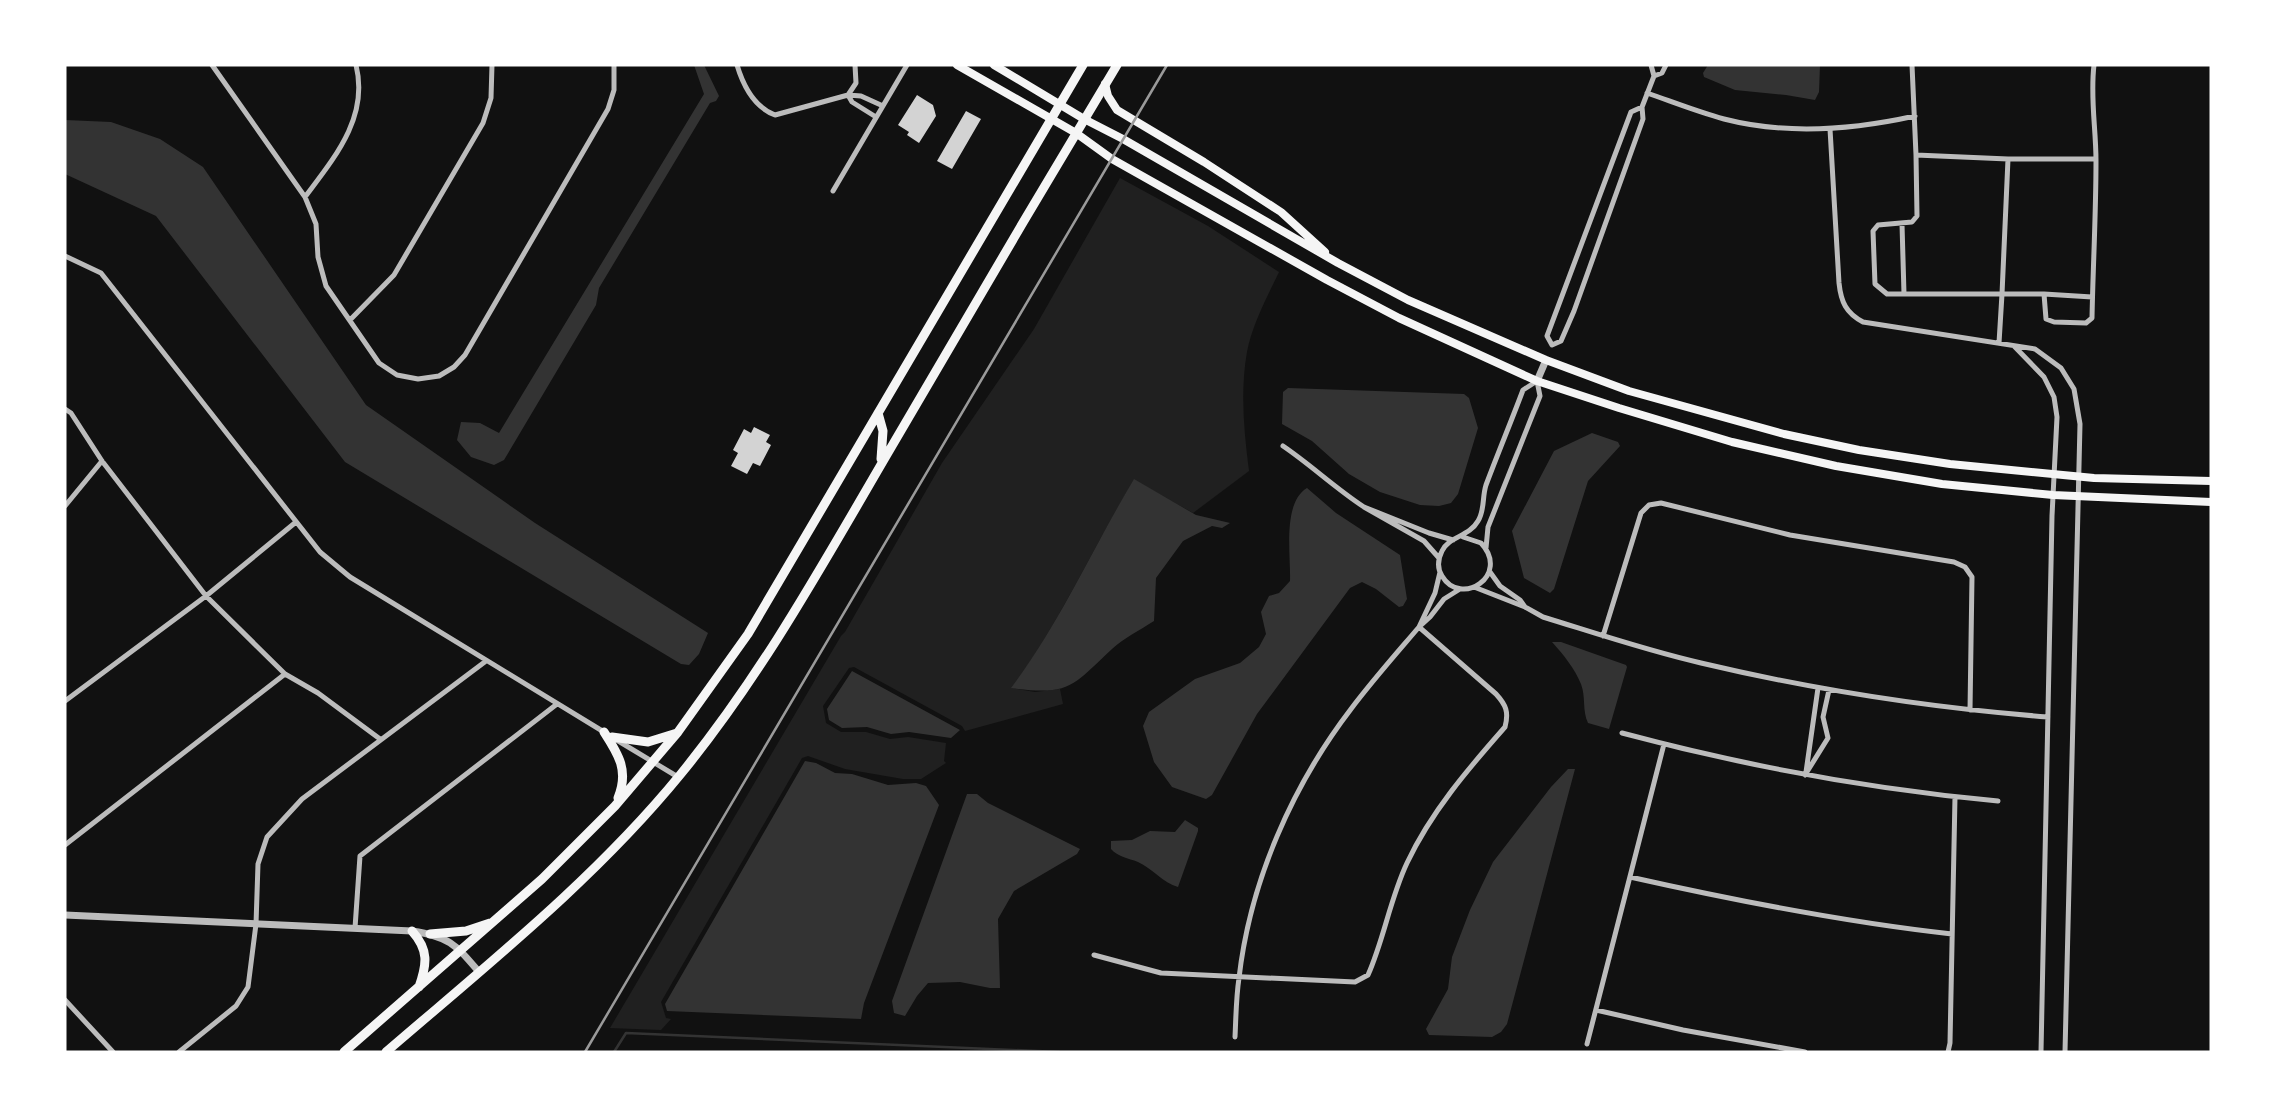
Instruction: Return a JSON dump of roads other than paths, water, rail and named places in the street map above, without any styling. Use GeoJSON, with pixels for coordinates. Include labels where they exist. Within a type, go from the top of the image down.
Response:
{"type":"FeatureCollection","features":[{"type":"Feature","properties":{"kind":"main road"},"geometry":{"type":"LineString","coordinates":[[957,65],[1076,133],[1112,159],[1327,281],[1399,318],[1537,381],[1732,442],[1836,466],[1942,484],[2053,495],[2211,502]]}},
{"type":"Feature","properties":{"kind":"main road"},"geometry":{"type":"LineString","coordinates":[[994,65],[1084,120],[1124,139],[1338,263],[1408,300],[1546,360],[1629,391],[1784,434],[1859,450],[1950,464],[2054,475],[2211,481]]}},
{"type":"Feature","properties":{"kind":"main road"},"geometry":{"type":"LineString","coordinates":[[344,1052],[542,879],[615,806],[678,732],[748,634],[1083,65]]}},
{"type":"Feature","properties":{"kind":"main road"},"geometry":{"type":"LineString","coordinates":[[386,1052],[585,876],[631,830],[678,777],[744,691],[772,649],[1117,65]]}},
{"type":"Feature","properties":{"kind":"main road"},"geometry":{"type":"LineString","coordinates":[[1105,84],[1108,96],[1117,110],[1281,212],[1338,263]]}},
{"type":"Feature","properties":{"kind":"main road"},"geometry":{"type":"LineString","coordinates":[[878,413],[883,430],[879,468]]}},
{"type":"Feature","properties":{"kind":"main road"},"geometry":{"type":"LineString","coordinates":[[608,735],[648,742],[678,732]]}},
{"type":"Feature","properties":{"kind":"main road"},"geometry":{"type":"LineString","coordinates":[[608,735],[624,769],[624,780],[615,806]]}},
{"type":"Feature","properties":{"kind":"main road"},"geometry":{"type":"LineString","coordinates":[[430,934],[466,931],[495,921]]}},
{"type":"Feature","properties":{"kind":"main road"},"geometry":{"type":"LineString","coordinates":[[412,931],[425,949],[424,971],[418,988]]}},
{"type":"Feature","properties":{"kind":"street"},"geometry":{"type":"LineString","coordinates":[[212,65],[306,197],[316,224],[318,257],[326,286],[379,363],[397,374],[418,379],[439,376],[454,367],[465,355],[608,109],[614,90],[614,65]]}},
{"type":"Feature","properties":{"kind":"street"},"geometry":{"type":"LineString","coordinates":[[306,197],[338,153],[358,111],[360,81],[356,65]]}},
{"type":"Feature","properties":{"kind":"street"},"geometry":{"type":"LineString","coordinates":[[350,320],[394,275],[483,123],[491,98],[492,65]]}},
{"type":"Feature","properties":{"kind":"street"},"geometry":{"type":"LineString","coordinates":[[737,65],[754,99],[765,111],[775,115],[848,95],[861,96],[883,106]]}},
{"type":"Feature","properties":{"kind":"street"},"geometry":{"type":"LineString","coordinates":[[848,95],[856,83],[855,65]]}},
{"type":"Feature","properties":{"kind":"street"},"geometry":{"type":"LineString","coordinates":[[833,191],[907,65]]}},
{"type":"Feature","properties":{"kind":"street"},"geometry":{"type":"LineString","coordinates":[[1642,107],[1631,112],[1595,203],[1547,336],[1552,345],[1561,341],[1574,311],[1643,119],[1642,107],[1654,76],[1651,65]]}},
{"type":"Feature","properties":{"kind":"street"},"geometry":{"type":"LineString","coordinates":[[1654,76],[1662,73],[1666,65]]}},
{"type":"Feature","properties":{"kind":"street"},"geometry":{"type":"LineString","coordinates":[[1912,65],[1917,216],[1912,222],[1878,225],[1873,231],[1875,284],[1887,294],[2092,297]]}},
{"type":"Feature","properties":{"kind":"street"},"geometry":{"type":"LineString","coordinates":[[2045,295],[2046,319],[2054,322],[2090,321],[2096,159],[2095,124],[2091,105],[2094,65]]}},
{"type":"Feature","properties":{"kind":"street"},"geometry":{"type":"LineString","coordinates":[[1647,93],[1725,119],[1783,128],[1830,130],[1914,116]]}},
{"type":"Feature","properties":{"kind":"street"},"geometry":{"type":"LineString","coordinates":[[848,95],[852,102],[876,117]]}},
{"type":"Feature","properties":{"kind":"street"},"geometry":{"type":"LineString","coordinates":[[1830,130],[1839,283],[1845,308],[1863,322],[2035,349],[2061,368],[2074,389],[2080,414],[2065,1052]]}},
{"type":"Feature","properties":{"kind":"street"},"geometry":{"type":"LineString","coordinates":[[1916,155],[2096,159]]}},
{"type":"Feature","properties":{"kind":"street"},"geometry":{"type":"LineString","coordinates":[[1999,343],[2008,159]]}},
{"type":"Feature","properties":{"kind":"street"},"geometry":{"type":"LineString","coordinates":[[1902,224],[1904,294]]}},
{"type":"Feature","properties":{"kind":"street"},"geometry":{"type":"LineString","coordinates":[[65,256],[101,273],[320,552],[350,577],[678,777]]}},
{"type":"Feature","properties":{"kind":"street"},"geometry":{"type":"LineString","coordinates":[[2014,346],[2044,377],[2054,397],[2057,417],[2041,1052]]}},
{"type":"Feature","properties":{"kind":"street"},"geometry":{"type":"LineString","coordinates":[[1463,537],[1477,523],[1483,508],[1485,489],[1523,390],[1537,381],[1546,360]]}},
{"type":"Feature","properties":{"kind":"street"},"geometry":{"type":"LineString","coordinates":[[1235,1037],[1239,977],[1250,920],[1268,857],[1293,801],[1350,710],[1419,627],[1444,599],[1460,589],[1474,587],[1485,580],[1491,561],[1486,548],[1488,527],[1540,396],[1537,381]]}},
{"type":"Feature","properties":{"kind":"street"},"geometry":{"type":"LineString","coordinates":[[65,408],[102,461],[206,596],[285,674],[318,693],[380,738]]}},
{"type":"Feature","properties":{"kind":"street"},"geometry":{"type":"LineString","coordinates":[[1283,446],[1313,467],[1341,492],[1424,541],[1439,558]]}},
{"type":"Feature","properties":{"kind":"street"},"geometry":{"type":"LineString","coordinates":[[65,506],[102,461]]}},
{"type":"Feature","properties":{"kind":"street"},"geometry":{"type":"LineString","coordinates":[[1603,636],[1641,513],[1649,505],[1661,503],[1790,535],[1954,562],[1965,568],[1972,577],[1970,710]]}},
{"type":"Feature","properties":{"kind":"street"},"geometry":{"type":"LineString","coordinates":[[1364,507],[1453,540]]}},
{"type":"Feature","properties":{"kind":"street"},"geometry":{"type":"LineString","coordinates":[[65,701],[206,596],[296,522]]}},
{"type":"Feature","properties":{"kind":"street"},"geometry":{"type":"LineString","coordinates":[[1419,627],[1436,593],[1440,572],[1439,558],[1445,546],[1463,537],[1476,539],[1486,548]]}},
{"type":"Feature","properties":{"kind":"street"},"geometry":{"type":"LineString","coordinates":[[1489,571],[1500,586],[1520,600],[1525,607]]}},
{"type":"Feature","properties":{"kind":"street"},"geometry":{"type":"LineString","coordinates":[[1440,572],[1448,583],[1460,589]]}},
{"type":"Feature","properties":{"kind":"street"},"geometry":{"type":"LineString","coordinates":[[1474,587],[1543,617],[1699,663],[1829,690],[1970,710],[2048,717]]}},
{"type":"Feature","properties":{"kind":"street"},"geometry":{"type":"LineString","coordinates":[[1094,955],[1161,973],[1355,982],[1368,975],[1390,904],[1407,862],[1427,826],[1459,780],[1504,727],[1508,715],[1505,704],[1419,627]]}},
{"type":"Feature","properties":{"kind":"street"},"geometry":{"type":"LineString","coordinates":[[179,1052],[236,1006],[248,987],[256,924],[258,864],[267,837],[302,799],[486,660]]}},
{"type":"Feature","properties":{"kind":"street"},"geometry":{"type":"LineString","coordinates":[[65,845],[285,674]]}},
{"type":"Feature","properties":{"kind":"street"},"geometry":{"type":"LineString","coordinates":[[1805,775],[1818,688]]}},
{"type":"Feature","properties":{"kind":"street"},"geometry":{"type":"LineString","coordinates":[[1805,775],[1828,738],[1823,717],[1829,690]]}},
{"type":"Feature","properties":{"kind":"street"},"geometry":{"type":"LineString","coordinates":[[355,928],[360,856],[557,704]]}},
{"type":"Feature","properties":{"kind":"street"},"geometry":{"type":"LineString","coordinates":[[1622,733],[1805,775],[1882,788],[1998,801]]}},
{"type":"Feature","properties":{"kind":"street"},"geometry":{"type":"LineString","coordinates":[[1587,1044],[1664,744]]}},
{"type":"Feature","properties":{"kind":"street"},"geometry":{"type":"LineString","coordinates":[[1948,1052],[1951,1043],[1955,797]]}},
{"type":"Feature","properties":{"kind":"street"},"geometry":{"type":"LineString","coordinates":[[1630,877],[1810,915],[1952,934]]}},
{"type":"Feature","properties":{"kind":"street"},"geometry":{"type":"LineString","coordinates":[[65,915],[412,931],[445,939],[461,951],[479,972]]}},
{"type":"Feature","properties":{"kind":"street"},"geometry":{"type":"LineString","coordinates":[[65,1000],[113,1052]]}},
{"type":"Feature","properties":{"kind":"street"},"geometry":{"type":"LineString","coordinates":[[1596,1010],[1683,1030],[1805,1052]]}},
{"type":"Feature","properties":{"kind":"waterway"},"geometry":{"type":"LineString","coordinates":[[614,1052],[626,1033],[1059,1052]]}},
{"type":"Feature","properties":{"kind":"railway"},"geometry":{"type":"LineString","coordinates":[[585,1052],[1167,65]]}}]}
